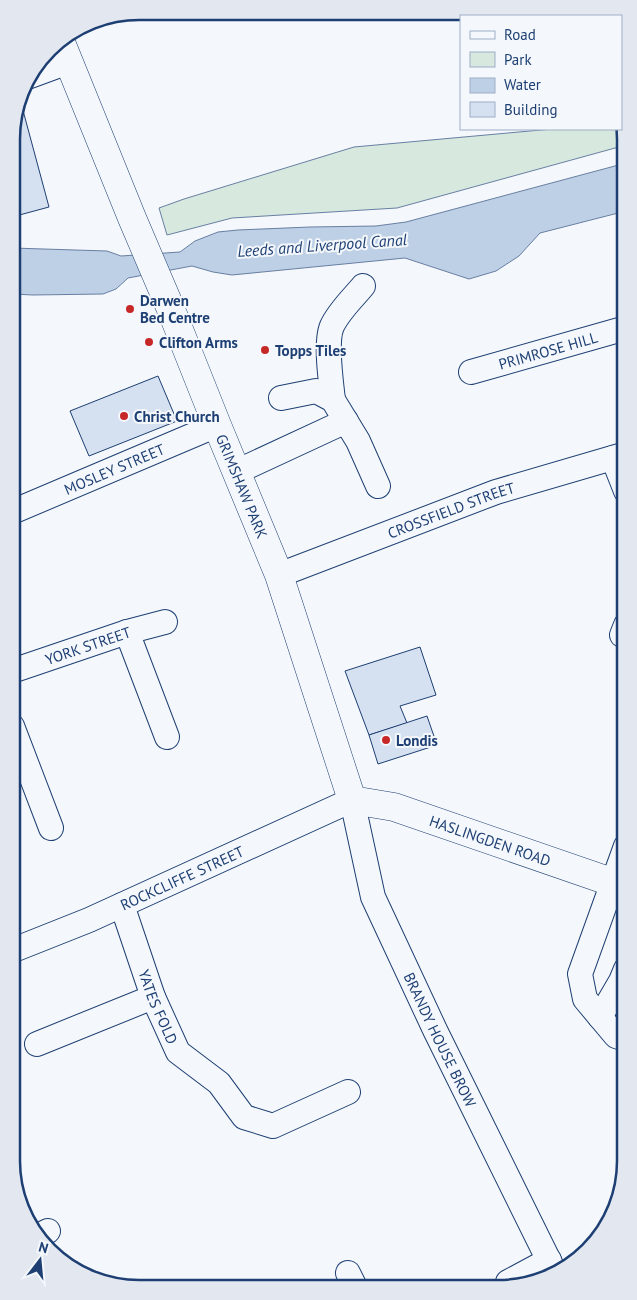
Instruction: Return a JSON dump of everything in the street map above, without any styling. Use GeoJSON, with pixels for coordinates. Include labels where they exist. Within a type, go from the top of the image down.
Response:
{"type":"FeatureCollection","features":[{"type":"Feature","properties":{"kind":"highway","name":"GRIMSHAW PARK"},"geometry":{"type":"LineString","coordinates":[[64,51],[279,576],[352,800]]}},
{"type":"Feature","properties":{"kind":"highway","name":"HASLINGDEN ROAD"},"geometry":{"type":"LineString","coordinates":[[352,800],[394,808],[617,884]]}},
{"type":"Feature","properties":{"kind":"street"},"geometry":{"type":"LineString","coordinates":[[49,62],[64,51]]}},
{"type":"Feature","properties":{"kind":"street"},"geometry":{"type":"LineString","coordinates":[[363,286],[339,314],[331,328],[329,352],[333,400],[358,441],[378,486]]}},
{"type":"Feature","properties":{"kind":"street","name":"PRIMROSE HILL"},"geometry":{"type":"LineString","coordinates":[[471,372],[617,331]]}},
{"type":"Feature","properties":{"kind":"street"},"geometry":{"type":"LineString","coordinates":[[281,398],[316,391],[333,400]]}},
{"type":"Feature","properties":{"kind":"street"},"geometry":{"type":"LineString","coordinates":[[236,472],[346,421]]}},
{"type":"Feature","properties":{"kind":"street","name":"MOSLEY STREET"},"geometry":{"type":"LineString","coordinates":[[20,509],[216,425]]}},
{"type":"Feature","properties":{"kind":"street","name":"CROSSFIELD STREET"},"geometry":{"type":"LineString","coordinates":[[279,576],[496,492],[617,457]]}},
{"type":"Feature","properties":{"kind":"street","name":"YORK STREET"},"geometry":{"type":"LineString","coordinates":[[20,668],[127,632],[165,622]]}},
{"type":"Feature","properties":{"kind":"street"},"geometry":{"type":"LineString","coordinates":[[127,632],[167,737]]}},
{"type":"Feature","properties":{"kind":"street"},"geometry":{"type":"LineString","coordinates":[[20,747],[51,828]]}},
{"type":"Feature","properties":{"kind":"street","name":"ROCKCLIFFE STREET"},"geometry":{"type":"LineString","coordinates":[[20,948],[89,920],[352,800]]}},
{"type":"Feature","properties":{"kind":"street","name":"BRANDY HOUSE BROW"},"geometry":{"type":"LineString","coordinates":[[352,800],[373,898],[435,1030],[551,1265]]}},
{"type":"Feature","properties":{"kind":"street"},"geometry":{"type":"LineString","coordinates":[[617,892],[580,974],[585,1000],[617,1036]]}},
{"type":"Feature","properties":{"kind":"street","name":"YATES FOLD"},"geometry":{"type":"LineString","coordinates":[[122,905],[153,997],[178,1052],[219,1083],[244,1117],[273,1126],[348,1092]]}},
{"type":"Feature","properties":{"kind":"street"},"geometry":{"type":"LineString","coordinates":[[600,1017],[617,987]]}},
{"type":"Feature","properties":{"kind":"street"},"geometry":{"type":"LineString","coordinates":[[37,1044],[153,997]]}},
{"type":"Feature","properties":{"kind":"street"},"geometry":{"type":"LineString","coordinates":[[517,1279],[551,1265]]}},
{"type":"Feature","properties":{"kind":"green space"},"geometry":{"type":"Polygon","coordinates":[[[541,130],[617,130],[617,132],[617,147],[397,208],[232,218],[167,235],[159,208],[354,147],[541,130]]]}},
{"type":"Feature","properties":{"kind":"water","name":"Leeds and Liverpool Canal"},"geometry":{"type":"Polygon","coordinates":[[[617,165],[617,213],[540,233],[519,256],[496,271],[469,279],[405,258],[232,275],[192,266],[128,278],[116,289],[103,294],[20,294],[20,248],[107,251],[121,256],[180,252],[195,241],[218,232],[310,227],[376,226],[406,222],[617,165]]]}},
{"type":"Feature","properties":{"kind":"building"},"geometry":{"type":"Polygon","coordinates":[[[23,112],[49,207],[20,215],[20,132],[23,112]]]}},
{"type":"Feature","properties":{"kind":"building","name":"Christ Church"},"geometry":{"type":"Polygon","coordinates":[[[158,376],[177,421],[89,456],[70,411],[158,376]]]}},
{"type":"Feature","properties":{"kind":"building"},"geometry":{"type":"Polygon","coordinates":[[[420,647],[436,695],[400,706],[407,723],[369,735],[345,671],[420,647]]]}},
{"type":"Feature","properties":{"kind":"building"},"geometry":{"type":"Polygon","coordinates":[[[427,716],[437,745],[378,764],[369,735],[427,716]]]}},
{"type":"Feature","properties":{"kind":"place","name":"Darwen Bed Centre"},"geometry":{"type":"Point","coordinates":[130,309]}},
{"type":"Feature","properties":{"kind":"place","name":"Clifton Arms"},"geometry":{"type":"Point","coordinates":[149,342]}},
{"type":"Feature","properties":{"kind":"place","name":"Topps Tiles"},"geometry":{"type":"Point","coordinates":[265,350]}},
{"type":"Feature","properties":{"kind":"place","name":"Christ Church"},"geometry":{"type":"Point","coordinates":[124,416]}},
{"type":"Feature","properties":{"kind":"place","name":"Londis"},"geometry":{"type":"Point","coordinates":[386,740]}}]}
